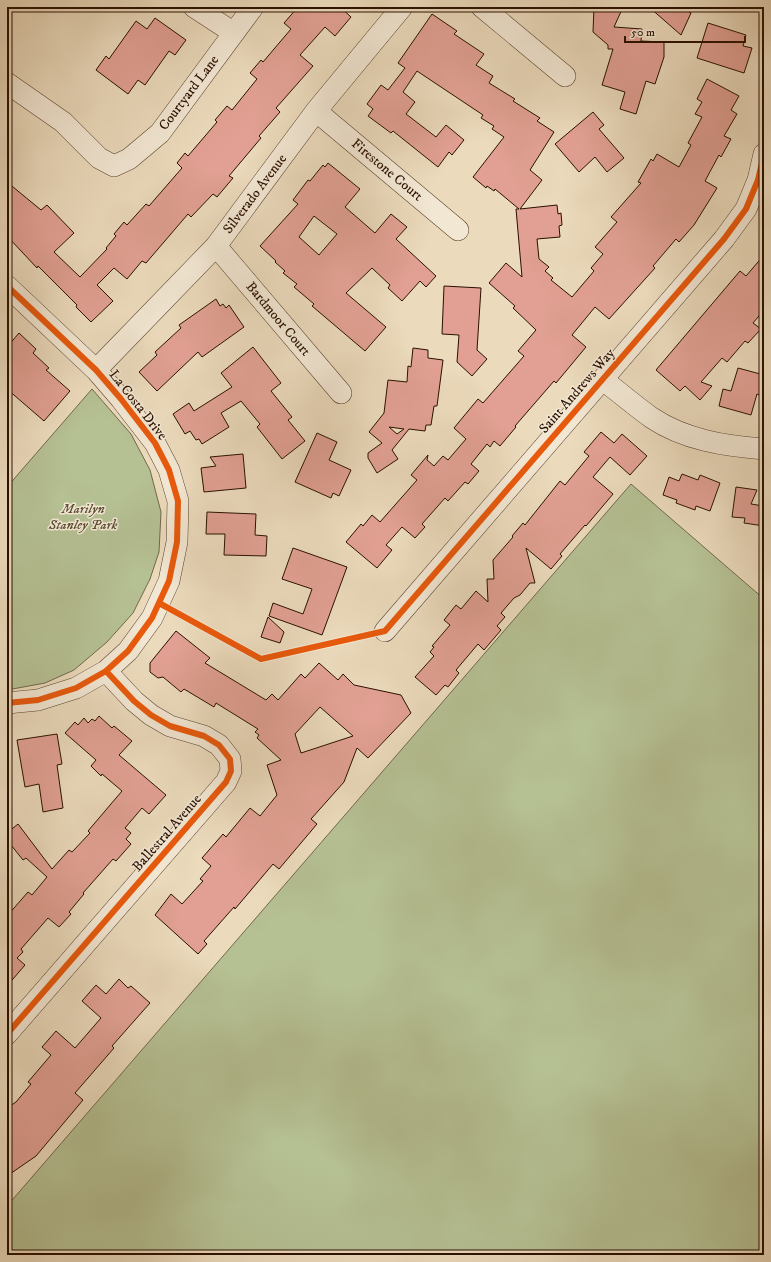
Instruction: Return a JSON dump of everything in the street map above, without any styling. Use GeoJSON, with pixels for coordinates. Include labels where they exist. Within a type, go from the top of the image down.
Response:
{"type":"FeatureCollection","features":[{"type":"Feature","properties":{"kind":"street"},"geometry":{"type":"LineString","coordinates":[[194,7],[234,33]]}},
{"type":"Feature","properties":{"kind":"street","name":"Courtyard Lane"},"geometry":{"type":"LineString","coordinates":[[7,83],[63,122],[99,158],[114,166],[129,160],[160,133],[253,7]]}},
{"type":"Feature","properties":{"kind":"street","name":"Silverado Avenue"},"geometry":{"type":"LineString","coordinates":[[96,370],[216,246],[316,111],[402,7]]}},
{"type":"Feature","properties":{"kind":"street"},"geometry":{"type":"LineString","coordinates":[[482,7],[565,76]]}},
{"type":"Feature","properties":{"kind":"street","name":"Firestone Court"},"geometry":{"type":"LineString","coordinates":[[316,111],[458,230]]}},
{"type":"Feature","properties":{"kind":"street","name":"Saint Andrews Way"},"geometry":{"type":"LineString","coordinates":[[385,631],[724,239],[746,209],[758,180],[764,154]]}},
{"type":"Feature","properties":{"kind":"street","name":"Bardmoor Court"},"geometry":{"type":"LineString","coordinates":[[216,246],[341,393]]}},
{"type":"Feature","properties":{"kind":"street","name":"La Costa Drive"},"geometry":{"type":"LineString","coordinates":[[7,286],[96,370],[122,398],[155,443],[169,470],[178,501],[177,542],[169,582],[152,618],[128,651],[106,671],[76,688],[38,700],[7,703]]}},
{"type":"Feature","properties":{"kind":"street"},"geometry":{"type":"LineString","coordinates":[[603,380],[652,418],[678,432],[699,439],[745,447],[764,448]]}},
{"type":"Feature","properties":{"kind":"street","name":"Ballestral Avenue"},"geometry":{"type":"LineString","coordinates":[[7,1034],[226,782],[231,771],[230,760],[219,745],[204,736],[170,726],[151,715],[134,701],[106,671]]}},
{"type":"Feature","properties":{"kind":"green space","name":"Marilyn Stanley Park"},"geometry":{"type":"Polygon","coordinates":[[[92,389],[131,434],[150,470],[161,512],[159,552],[150,579],[133,613],[107,642],[74,670],[45,683],[7,690],[7,487],[92,389]]]}},
{"type":"Feature","properties":{"kind":"green space"},"geometry":{"type":"Polygon","coordinates":[[[631,484],[764,599],[764,1255],[7,1255],[7,1206],[631,484]]]}},
{"type":"Feature","properties":{"kind":"building"},"geometry":{"type":"Polygon","coordinates":[[[298,7],[340,7],[351,17],[335,36],[325,27],[300,55],[313,66],[276,108],[280,112],[259,136],[261,138],[229,176],[233,178],[217,197],[213,194],[191,217],[188,214],[146,263],[142,261],[127,279],[114,268],[97,285],[113,301],[91,322],[76,307],[77,305],[38,266],[37,268],[7,236],[7,182],[41,210],[47,205],[74,233],[54,252],[80,277],[107,249],[106,248],[116,236],[114,234],[124,222],[127,225],[146,204],[149,206],[182,168],[177,163],[185,153],[188,156],[217,122],[215,120],[227,106],[232,110],[257,79],[250,73],[261,60],[263,62],[291,29],[284,23],[298,7]]]}},
{"type":"Feature","properties":{"kind":"building"},"geometry":{"type":"Polygon","coordinates":[[[594,7],[623,7],[614,27],[642,29],[641,41],[664,42],[664,57],[655,84],[646,81],[636,114],[620,109],[625,92],[602,85],[613,49],[608,49],[608,45],[593,32],[594,7]]]}},
{"type":"Feature","properties":{"kind":"building"},"geometry":{"type":"Polygon","coordinates":[[[649,7],[691,7],[689,12],[691,13],[681,35],[649,7]]]}},
{"type":"Feature","properties":{"kind":"building"},"geometry":{"type":"Polygon","coordinates":[[[432,14],[457,31],[454,34],[484,54],[476,65],[493,76],[489,83],[515,99],[513,101],[540,118],[537,121],[554,132],[530,170],[542,180],[520,209],[557,205],[558,214],[561,213],[562,225],[559,226],[560,237],[537,239],[539,259],[549,267],[545,271],[553,278],[551,280],[572,297],[594,271],[591,268],[603,254],[595,247],[617,222],[611,217],[641,183],[638,182],[651,159],[653,161],[657,154],[679,167],[691,145],[688,143],[702,117],[695,114],[702,102],[697,99],[707,79],[739,96],[731,110],[737,114],[724,136],[731,139],[721,157],[719,155],[705,181],[717,188],[694,225],[679,242],[676,239],[653,266],[655,268],[609,319],[595,307],[572,335],[586,347],[556,383],[554,381],[515,426],[516,427],[500,446],[494,441],[490,447],[487,444],[471,464],[479,471],[468,484],[465,482],[448,501],[445,498],[422,524],[425,527],[415,538],[402,527],[386,545],[392,550],[377,568],[346,542],[361,524],[363,526],[372,515],[380,522],[417,480],[411,475],[428,455],[427,460],[434,466],[443,456],[448,460],[466,439],[454,428],[478,399],[483,403],[524,356],[518,351],[536,330],[513,308],[515,306],[489,283],[506,263],[522,277],[516,209],[519,209],[495,189],[494,191],[487,186],[486,188],[473,177],[504,137],[492,129],[494,126],[481,118],[483,115],[417,71],[403,92],[415,102],[406,114],[436,137],[446,125],[464,140],[452,155],[449,152],[438,167],[393,131],[391,133],[368,116],[373,109],[367,104],[381,85],[388,90],[405,68],[398,63],[432,14]]]}},
{"type":"Feature","properties":{"kind":"building"},"geometry":{"type":"Polygon","coordinates":[[[155,18],[186,40],[175,55],[169,51],[145,85],[138,80],[128,94],[96,70],[106,56],[109,59],[136,21],[147,29],[155,18]]]}},
{"type":"Feature","properties":{"kind":"building"},"geometry":{"type":"Polygon","coordinates":[[[708,23],[746,35],[743,46],[752,48],[744,73],[697,58],[708,23]]]}},
{"type":"Feature","properties":{"kind":"building"},"geometry":{"type":"Polygon","coordinates":[[[593,112],[604,125],[599,129],[624,158],[607,172],[595,157],[579,172],[555,144],[593,112]]]}},
{"type":"Feature","properties":{"kind":"building"},"geometry":{"type":"Polygon","coordinates":[[[328,163],[360,189],[345,207],[375,233],[391,214],[407,227],[396,239],[436,276],[426,287],[420,281],[402,301],[388,288],[390,285],[372,268],[346,293],[386,327],[365,351],[312,306],[314,304],[294,287],[297,284],[283,273],[285,271],[260,246],[298,204],[293,200],[308,180],[310,181],[323,165],[325,167],[328,163]],[[314,216],[299,237],[319,255],[337,234],[314,216]]]}},
{"type":"Feature","properties":{"kind":"building"},"geometry":{"type":"Polygon","coordinates":[[[764,255],[764,310],[753,323],[761,329],[748,343],[745,341],[727,362],[722,358],[701,382],[712,386],[700,400],[685,386],[680,391],[656,370],[740,271],[746,276],[764,255]]]}},
{"type":"Feature","properties":{"kind":"building"},"geometry":{"type":"Polygon","coordinates":[[[444,286],[481,288],[477,350],[487,359],[472,376],[457,362],[459,335],[442,334],[444,286]]]}},
{"type":"Feature","properties":{"kind":"building"},"geometry":{"type":"Polygon","coordinates":[[[216,299],[220,306],[223,304],[226,308],[229,305],[244,327],[202,357],[198,352],[157,391],[139,372],[157,355],[155,352],[181,328],[179,325],[216,299]]]}},
{"type":"Feature","properties":{"kind":"building"},"geometry":{"type":"Polygon","coordinates":[[[19,333],[36,349],[33,353],[49,368],[46,370],[70,391],[44,421],[7,389],[7,347],[19,333]]]}},
{"type":"Feature","properties":{"kind":"building"},"geometry":{"type":"Polygon","coordinates":[[[253,347],[281,383],[271,391],[292,417],[288,420],[305,441],[282,459],[257,427],[260,424],[241,401],[221,413],[229,427],[202,444],[199,439],[196,440],[190,431],[185,434],[173,414],[189,403],[194,411],[232,387],[221,373],[253,347]]]}},
{"type":"Feature","properties":{"kind":"building"},"geometry":{"type":"Polygon","coordinates":[[[413,348],[428,350],[428,358],[443,360],[437,406],[434,406],[431,425],[426,425],[425,431],[409,429],[392,450],[398,459],[377,473],[368,458],[368,453],[382,443],[369,432],[384,413],[388,380],[407,382],[408,366],[411,367],[413,348]],[[389,427],[397,434],[404,429],[389,427]]]}},
{"type":"Feature","properties":{"kind":"building"},"geometry":{"type":"Polygon","coordinates":[[[738,368],[764,375],[759,395],[757,394],[751,415],[719,406],[723,389],[731,391],[738,368]]]}},
{"type":"Feature","properties":{"kind":"building"},"geometry":{"type":"Polygon","coordinates":[[[601,432],[614,443],[622,434],[647,456],[630,475],[610,457],[593,477],[613,494],[560,554],[562,556],[551,569],[526,548],[535,583],[530,583],[501,613],[505,617],[497,626],[501,630],[484,650],[478,644],[456,670],[459,673],[448,687],[445,685],[436,695],[415,677],[434,656],[430,652],[434,647],[432,646],[450,625],[444,620],[456,605],[461,609],[476,591],[488,602],[487,579],[494,579],[493,560],[523,523],[525,525],[560,481],[565,485],[589,456],[584,452],[601,432]]]}},
{"type":"Feature","properties":{"kind":"building"},"geometry":{"type":"Polygon","coordinates":[[[317,433],[337,442],[329,460],[351,470],[339,496],[333,493],[331,498],[295,482],[317,433]]]}},
{"type":"Feature","properties":{"kind":"building"},"geometry":{"type":"Polygon","coordinates":[[[243,454],[246,488],[204,492],[201,468],[216,466],[210,457],[243,454]]]}},
{"type":"Feature","properties":{"kind":"building"},"geometry":{"type":"Polygon","coordinates":[[[682,474],[698,480],[700,475],[720,483],[710,511],[696,506],[695,510],[676,503],[677,500],[663,495],[669,477],[679,481],[682,474]]]}},
{"type":"Feature","properties":{"kind":"building"},"geometry":{"type":"Polygon","coordinates":[[[736,487],[757,490],[751,504],[764,506],[764,526],[744,523],[745,518],[732,517],[736,487]]]}},
{"type":"Feature","properties":{"kind":"building"},"geometry":{"type":"Polygon","coordinates":[[[207,512],[256,514],[255,535],[267,536],[266,556],[224,555],[225,534],[206,534],[207,512]]]}},
{"type":"Feature","properties":{"kind":"building"},"geometry":{"type":"Polygon","coordinates":[[[293,548],[347,567],[322,635],[269,616],[273,603],[303,614],[312,589],[282,579],[293,548]]]}},
{"type":"Feature","properties":{"kind":"building"},"geometry":{"type":"Polygon","coordinates":[[[268,617],[284,632],[280,643],[261,637],[268,617]]]}},
{"type":"Feature","properties":{"kind":"building"},"geometry":{"type":"Polygon","coordinates":[[[176,631],[210,658],[205,663],[266,700],[272,694],[278,700],[301,674],[305,678],[319,663],[338,680],[343,674],[354,685],[401,695],[411,713],[368,758],[357,748],[344,782],[311,819],[317,824],[279,869],[273,864],[235,909],[234,907],[204,941],[207,944],[198,954],[155,915],[171,894],[182,904],[203,881],[200,879],[211,866],[202,858],[223,834],[226,837],[250,808],[260,816],[277,795],[267,765],[281,760],[257,738],[259,735],[255,732],[258,729],[216,703],[214,707],[184,689],[181,692],[163,677],[158,678],[150,672],[150,663],[176,631]],[[320,707],[295,734],[301,753],[353,736],[320,707]]]}},
{"type":"Feature","properties":{"kind":"building"},"geometry":{"type":"Polygon","coordinates":[[[99,716],[112,728],[114,726],[132,741],[119,755],[166,795],[149,814],[142,808],[125,828],[131,833],[126,839],[131,844],[116,861],[113,859],[83,893],[84,894],[69,912],[71,914],[59,927],[48,918],[21,949],[23,952],[17,958],[25,965],[7,986],[7,916],[28,892],[32,895],[47,877],[26,858],[23,860],[7,840],[7,833],[18,824],[52,869],[69,850],[72,852],[90,833],[88,831],[122,791],[102,774],[101,776],[91,766],[96,760],[65,733],[75,722],[78,725],[84,718],[88,723],[92,719],[95,721],[99,716]]]}},
{"type":"Feature","properties":{"kind":"building"},"geometry":{"type":"Polygon","coordinates":[[[57,734],[62,764],[57,765],[63,808],[43,812],[39,784],[25,787],[17,740],[57,734]]]}},
{"type":"Feature","properties":{"kind":"building"},"geometry":{"type":"Polygon","coordinates":[[[119,979],[128,988],[131,986],[150,1003],[112,1046],[114,1048],[75,1093],[83,1100],[36,1156],[7,1176],[7,1108],[16,1102],[31,1084],[28,1082],[51,1055],[42,1047],[56,1031],[75,1048],[101,1018],[82,1001],[96,985],[106,994],[119,979]]]}},
{"type":"Feature","properties":{"kind":"cycle path"},"geometry":{"type":"LineString","coordinates":[[159,603],[261,659],[385,631],[724,239],[746,209],[758,180],[764,154]]}},
{"type":"Feature","properties":{"kind":"cycle path"},"geometry":{"type":"LineString","coordinates":[[7,286],[96,370],[121,399],[155,443],[169,470],[178,501],[177,542],[169,581],[152,618],[128,651],[106,671],[76,688],[38,700],[7,703]]}},
{"type":"Feature","properties":{"kind":"cycle path"},"geometry":{"type":"LineString","coordinates":[[7,1034],[226,782],[231,771],[230,759],[219,745],[204,736],[170,726],[151,715],[134,701],[106,671]]}}]}
